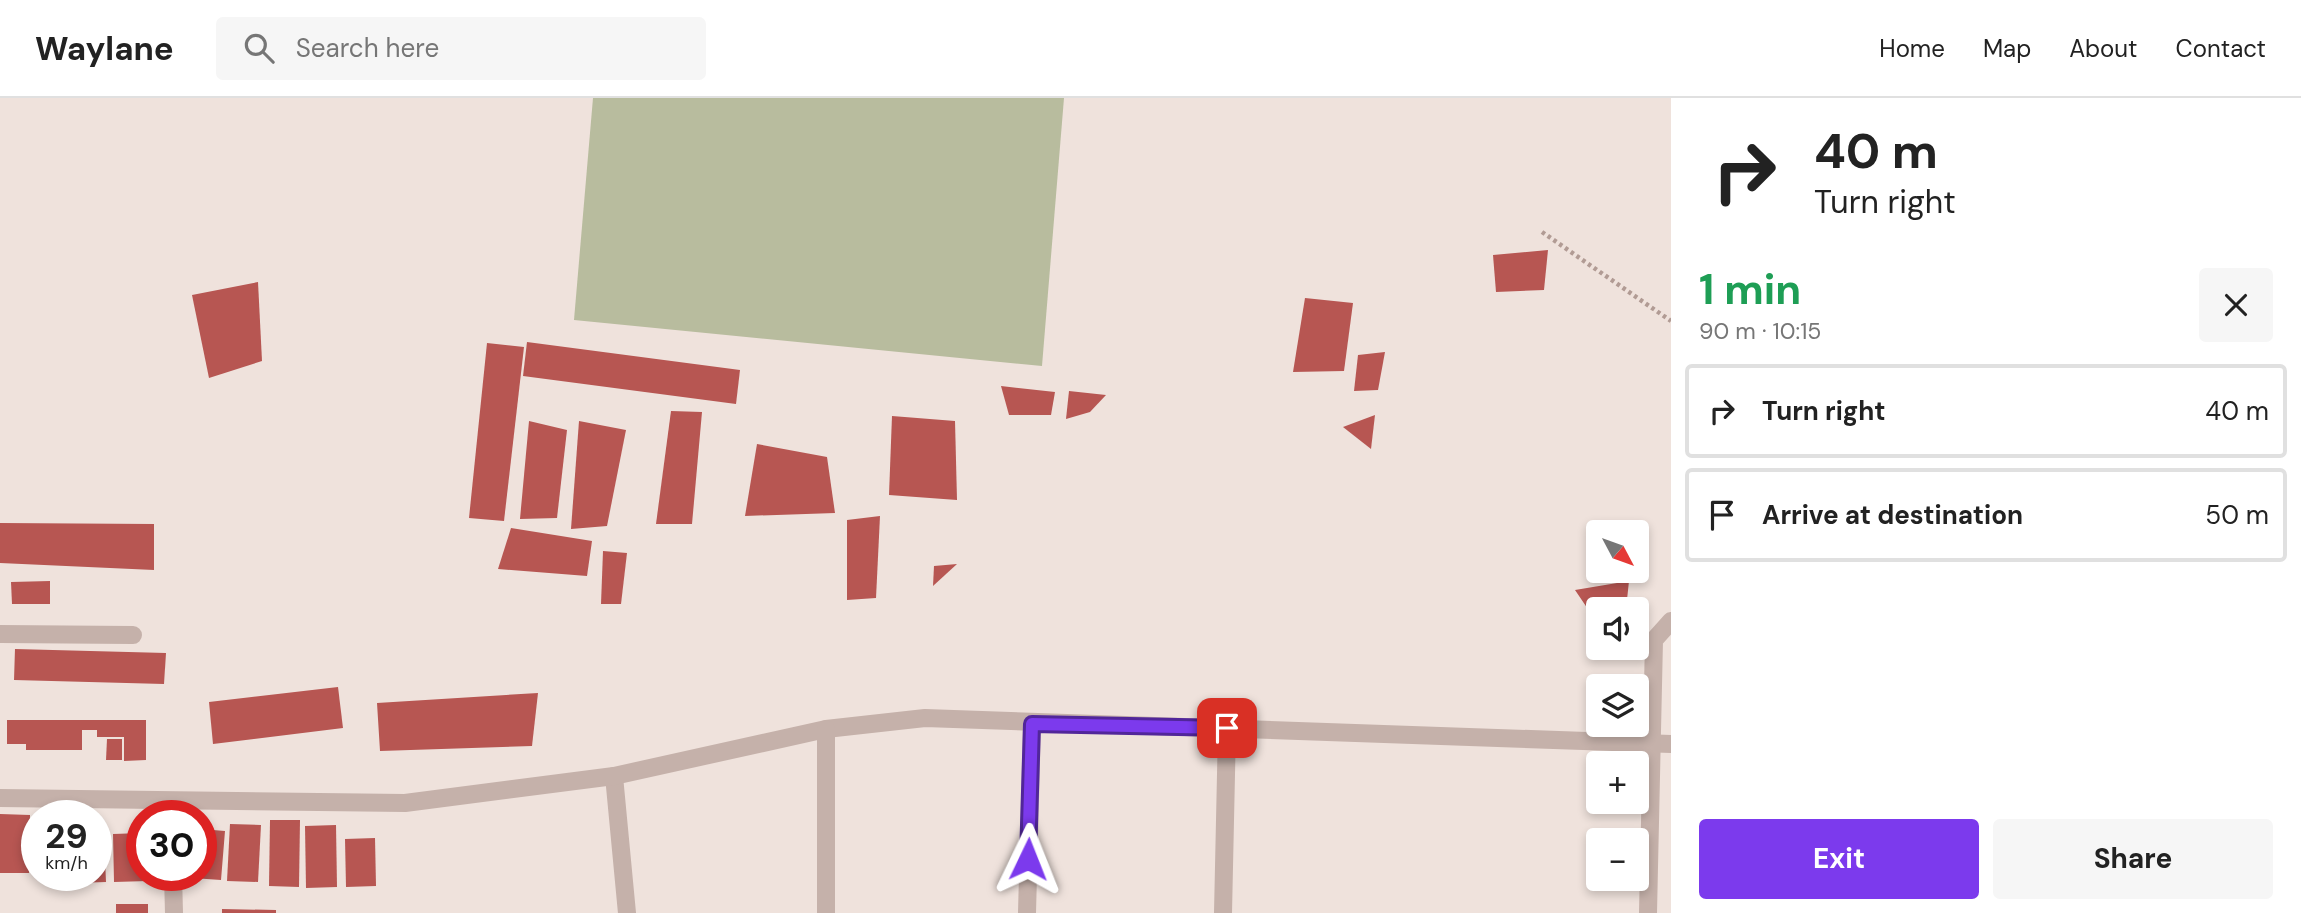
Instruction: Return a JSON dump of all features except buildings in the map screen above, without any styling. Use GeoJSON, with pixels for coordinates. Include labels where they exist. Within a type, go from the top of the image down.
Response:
{"type":"FeatureCollection","features":[{"type":"Feature","properties":{"kind":"street"},"geometry":{"type":"LineString","coordinates":[[1648,913],[1663,744],[1654,640],[1671,621]]}},
{"type":"Feature","properties":{"kind":"street"},"geometry":{"type":"LineString","coordinates":[[0,634],[133,635]]}},
{"type":"Feature","properties":{"kind":"street"},"geometry":{"type":"LineString","coordinates":[[217,807],[405,803],[614,776],[826,729],[925,718],[1032,724],[1227,728],[1663,744]]}},
{"type":"Feature","properties":{"kind":"street"},"geometry":{"type":"LineString","coordinates":[[1027,913],[1032,724]]}},
{"type":"Feature","properties":{"kind":"street"},"geometry":{"type":"LineString","coordinates":[[1223,913],[1227,728]]}},
{"type":"Feature","properties":{"kind":"street"},"geometry":{"type":"LineString","coordinates":[[826,729],[826,913]]}},
{"type":"Feature","properties":{"kind":"street"},"geometry":{"type":"LineString","coordinates":[[614,776],[627,913]]}},
{"type":"Feature","properties":{"kind":"street"},"geometry":{"type":"LineString","coordinates":[[0,799],[126,806]]}},
{"type":"Feature","properties":{"kind":"street"},"geometry":{"type":"LineString","coordinates":[[173,891],[174,913]]}},
{"type":"Feature","properties":{"kind":"path"},"geometry":{"type":"LineString","coordinates":[[1542,232],[1671,321]]}},
{"type":"Feature","properties":{"kind":"green space"},"geometry":{"type":"Polygon","coordinates":[[[593,98],[1064,98],[1042,366],[574,320],[593,98]]]}},
{"type":"Feature","properties":{"kind":"route"},"geometry":{"type":"LineString","coordinates":[[1028,859],[1032,724],[1227,728]]}}]}
